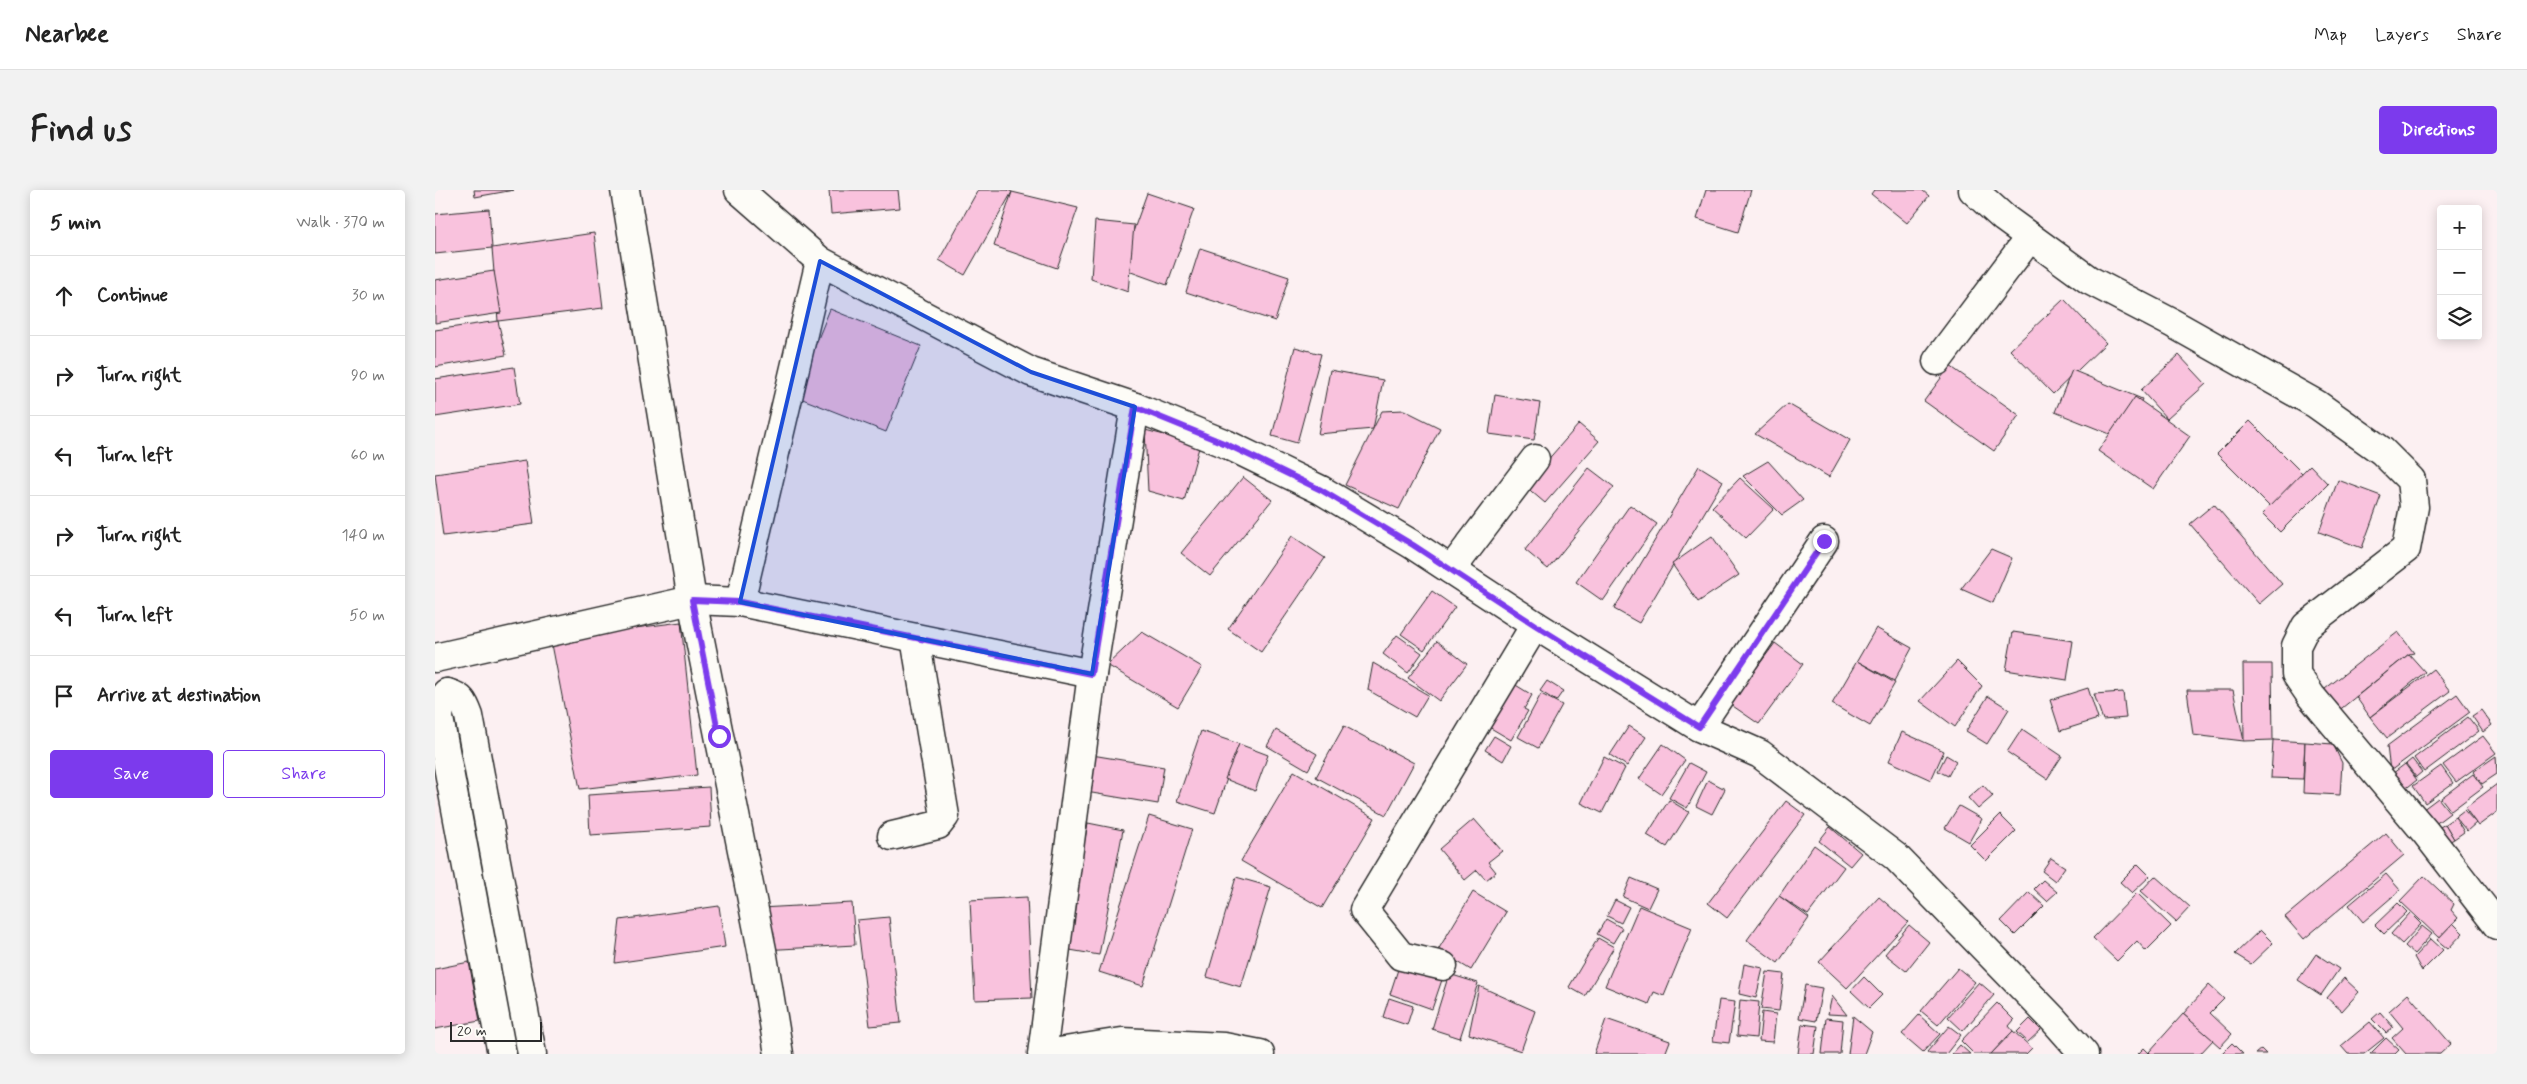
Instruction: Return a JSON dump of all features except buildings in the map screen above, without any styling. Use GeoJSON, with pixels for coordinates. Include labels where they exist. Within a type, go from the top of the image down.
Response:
{"type":"FeatureCollection","features":[{"type":"Feature","properties":{"kind":"street"},"geometry":{"type":"LineString","coordinates":[[625,190],[692,600],[762,950],[779,1054]]}},
{"type":"Feature","properties":{"kind":"street"},"geometry":{"type":"LineString","coordinates":[[739,190],[820,261],[1031,372],[1135,407],[1226,444],[1321,490],[1699,727],[1761,754],[1896,857],[2053,1018],[2084,1054]]}},
{"type":"Feature","properties":{"kind":"street"},"geometry":{"type":"LineString","coordinates":[[1973,190],[2004,218],[2089,280],[2173,323],[2316,404],[2382,451],[2411,480],[2414,507],[2406,549],[2306,626],[2296,646],[2295,674],[2311,696],[2426,832],[2497,925]]}},
{"type":"Feature","properties":{"kind":"street"},"geometry":{"type":"LineString","coordinates":[[1937,361],[2030,237]]}},
{"type":"Feature","properties":{"kind":"street"},"geometry":{"type":"LineString","coordinates":[[740,602],[820,261]]}},
{"type":"Feature","properties":{"kind":"street"},"geometry":{"type":"LineString","coordinates":[[1042,1054],[1091,674],[1135,407]]}},
{"type":"Feature","properties":{"kind":"street"},"geometry":{"type":"LineString","coordinates":[[1451,570],[1535,459]]}},
{"type":"Feature","properties":{"kind":"street"},"geometry":{"type":"LineString","coordinates":[[1699,727],[1824,541]]}},
{"type":"Feature","properties":{"kind":"street"},"geometry":{"type":"LineString","coordinates":[[447,693],[436,651],[692,600],[740,602],[1091,674]]}},
{"type":"Feature","properties":{"kind":"street"},"geometry":{"type":"LineString","coordinates":[[1443,966],[1401,956],[1364,910],[1535,625]]}},
{"type":"Feature","properties":{"kind":"street"},"geometry":{"type":"LineString","coordinates":[[892,836],[938,825],[945,816],[915,638]]}},
{"type":"Feature","properties":{"kind":"street"},"geometry":{"type":"LineString","coordinates":[[447,693],[441,700],[439,718],[502,1054]]}},
{"type":"Feature","properties":{"kind":"street"},"geometry":{"type":"LineString","coordinates":[[447,693],[459,696],[464,702],[469,716],[532,1054]]}},
{"type":"Feature","properties":{"kind":"street"},"geometry":{"type":"LineString","coordinates":[[1046,1054],[1122,1042],[1224,1047],[1260,1054]]}},
{"type":"Feature","properties":{"kind":"highlighted area"},"geometry":{"type":"Polygon","coordinates":[[[820,261],[1031,372],[1135,407],[1092,674],[740,602],[820,261]]]}},
{"type":"Feature","properties":{"kind":"route"},"geometry":{"type":"LineString","coordinates":[[719,736],[692,600],[740,602],[1091,674],[1135,407],[1226,444],[1321,490],[1413,545],[1535,625],[1699,727],[1824,541]]}}]}
